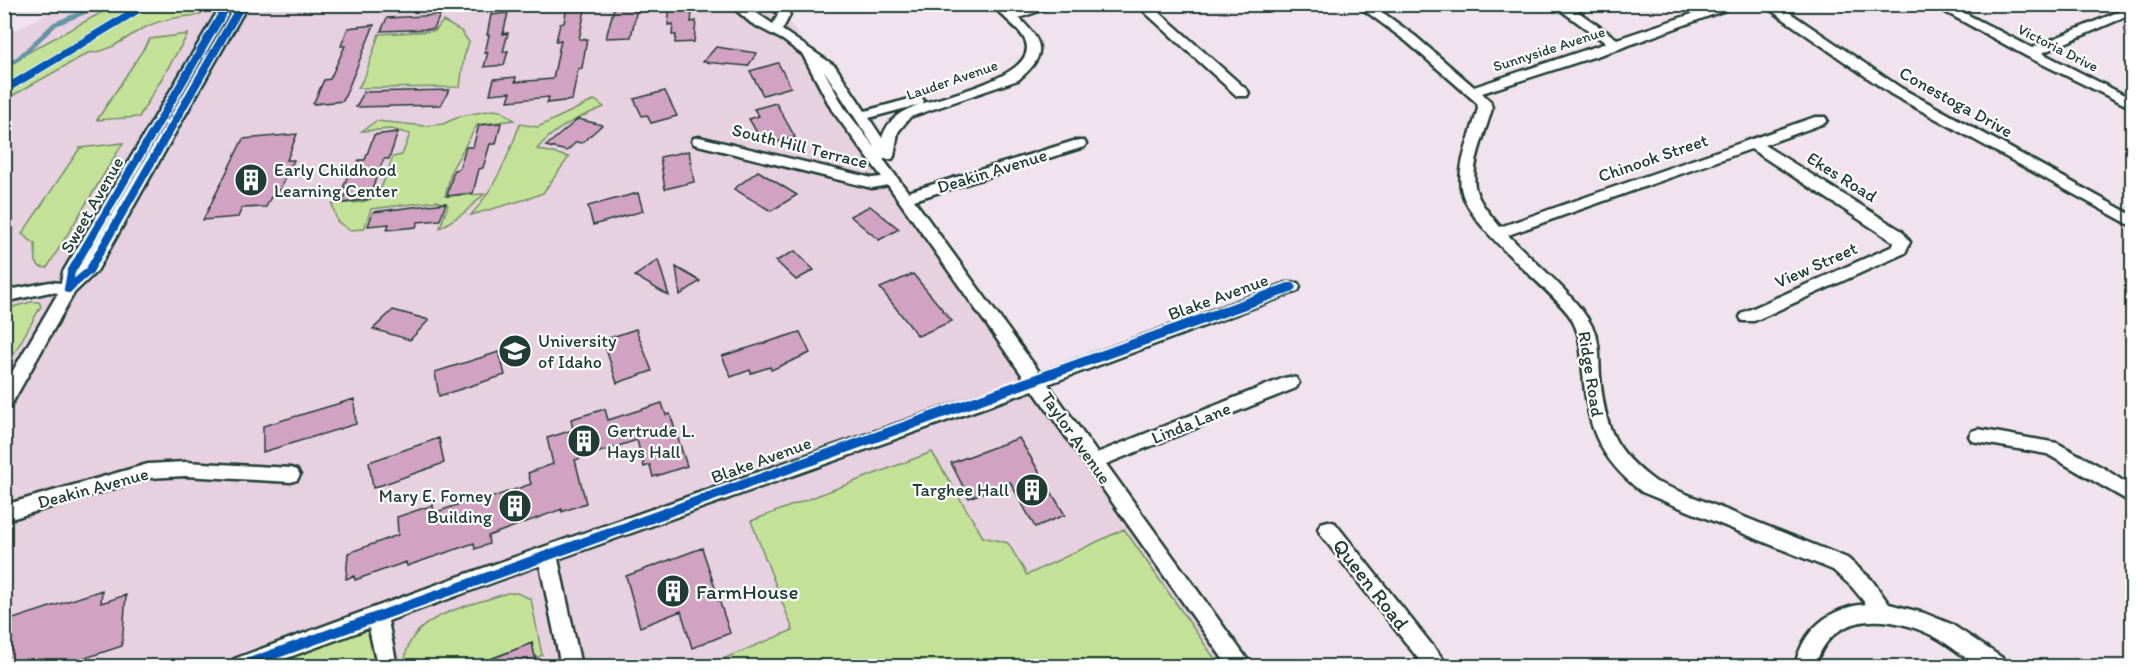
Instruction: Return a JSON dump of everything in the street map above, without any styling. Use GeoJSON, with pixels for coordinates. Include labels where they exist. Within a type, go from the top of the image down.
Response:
{"type":"FeatureCollection","features":[{"type":"Feature","properties":{"kind":"street"},"geometry":{"type":"LineString","coordinates":[[218,21],[228,4]]}},
{"type":"Feature","properties":{"kind":"street","name":"Sweet Avenue"},"geometry":{"type":"LineString","coordinates":[[68,289],[89,271],[242,4]]}},
{"type":"Feature","properties":{"kind":"street","name":"Taylor Avenue"},"geometry":{"type":"LineString","coordinates":[[735,4],[755,20],[776,30],[830,69],[887,155],[893,180]]}},
{"type":"Feature","properties":{"kind":"street"},"geometry":{"type":"LineString","coordinates":[[776,30],[784,15],[777,4]]}},
{"type":"Feature","properties":{"kind":"street","name":"Lauder Avenue"},"geometry":{"type":"LineString","coordinates":[[887,155],[888,134],[893,124],[905,114],[996,84],[1024,70],[1031,61],[1035,48],[1033,39],[997,4]]}},
{"type":"Feature","properties":{"kind":"street"},"geometry":{"type":"LineString","coordinates":[[1008,16],[1053,4]]}},
{"type":"Feature","properties":{"kind":"street"},"geometry":{"type":"LineString","coordinates":[[1142,4],[1242,93]]}},
{"type":"Feature","properties":{"kind":"street"},"geometry":{"type":"LineString","coordinates":[[1362,4],[1411,39],[1474,91]]}},
{"type":"Feature","properties":{"kind":"street"},"geometry":{"type":"LineString","coordinates":[[1557,4],[1617,45]]}},
{"type":"Feature","properties":{"kind":"street","name":"Sunnyside Avenue"},"geometry":{"type":"LineString","coordinates":[[1474,91],[1736,4]]}},
{"type":"Feature","properties":{"kind":"street","name":"Conestoga Drive"},"geometry":{"type":"LineString","coordinates":[[1768,4],[1896,90],[2133,221]]}},
{"type":"Feature","properties":{"kind":"street","name":"Victoria Drive"},"geometry":{"type":"LineString","coordinates":[[1937,4],[2133,104]]}},
{"type":"Feature","properties":{"kind":"street"},"geometry":{"type":"LineString","coordinates":[[2030,53],[2133,10]]}},
{"type":"Feature","properties":{"kind":"street","name":"Lauder Avenue"},"geometry":{"type":"LineString","coordinates":[[863,116],[1004,73],[1020,61],[1024,47],[1008,16]]}},
{"type":"Feature","properties":{"kind":"street"},"geometry":{"type":"LineString","coordinates":[[218,21],[233,20]]}},
{"type":"Feature","properties":{"kind":"street","name":"Sweet Avenue"},"geometry":{"type":"LineString","coordinates":[[4,402],[68,289],[72,272],[218,21]]}},
{"type":"Feature","properties":{"kind":"street","name":"Taylor Avenue"},"geometry":{"type":"LineString","coordinates":[[807,51],[839,111],[893,180],[1240,666]]}},
{"type":"Feature","properties":{"kind":"street","name":"Ridge Road"},"geometry":{"type":"LineString","coordinates":[[1474,91],[1483,101],[1485,108],[1468,179],[1468,191],[1474,204],[1498,233],[1582,321],[1588,336],[1599,430],[1607,447],[1632,476],[1649,487],[1833,560],[1855,575],[1882,610]]}},
{"type":"Feature","properties":{"kind":"street"},"geometry":{"type":"LineString","coordinates":[[859,137],[857,130],[863,116]]}},
{"type":"Feature","properties":{"kind":"street","name":"Chinook Street"},"geometry":{"type":"LineString","coordinates":[[1498,233],[1820,120]]}},
{"type":"Feature","properties":{"kind":"street"},"geometry":{"type":"LineString","coordinates":[[156,128],[172,126]]}},
{"type":"Feature","properties":{"kind":"street","name":"South Hill Terrace"},"geometry":{"type":"LineString","coordinates":[[699,141],[872,183],[893,180]]}},
{"type":"Feature","properties":{"kind":"street","name":"Deakin Avenue"},"geometry":{"type":"LineString","coordinates":[[905,198],[1079,144]]}},
{"type":"Feature","properties":{"kind":"street","name":"Ekes Road"},"geometry":{"type":"LineString","coordinates":[[1753,144],[1897,235],[1902,242],[1900,249]]}},
{"type":"Feature","properties":{"kind":"street","name":"View Street"},"geometry":{"type":"LineString","coordinates":[[1748,317],[1900,249]]}},
{"type":"Feature","properties":{"kind":"street"},"geometry":{"type":"LineString","coordinates":[[4,297],[50,287],[68,289]]}},
{"type":"Feature","properties":{"kind":"street","name":"Blake Avenue"},"geometry":{"type":"LineString","coordinates":[[241,666],[1292,287]]}},
{"type":"Feature","properties":{"kind":"street","name":"Linda Lane"},"geometry":{"type":"LineString","coordinates":[[1093,462],[1290,383]]}},
{"type":"Feature","properties":{"kind":"street"},"geometry":{"type":"LineString","coordinates":[[1978,436],[2051,447],[2133,496]]}},
{"type":"Feature","properties":{"kind":"street","name":"Deakin Avenue"},"geometry":{"type":"LineString","coordinates":[[4,513],[148,471],[185,469],[291,475]]}},
{"type":"Feature","properties":{"kind":"street","name":"Queen Road"},"geometry":{"type":"LineString","coordinates":[[1328,529],[1436,666]]}},
{"type":"Feature","properties":{"kind":"street"},"geometry":{"type":"LineString","coordinates":[[548,555],[571,666]]}},
{"type":"Feature","properties":{"kind":"street"},"geometry":{"type":"LineString","coordinates":[[1805,666],[1809,650],[1830,623],[1858,613],[1882,610],[1932,625],[1997,666]]}},
{"type":"Feature","properties":{"kind":"street"},"geometry":{"type":"LineString","coordinates":[[377,617],[387,666]]}},
{"type":"Feature","properties":{"kind":"shaded area","name":"University of Idaho"},"geometry":{"type":"Polygon","coordinates":[[[67,4],[777,5],[1251,666],[5,666],[5,35],[67,4]]]}},
{"type":"Feature","properties":{"kind":"green space"},"geometry":{"type":"Polygon","coordinates":[[[117,4],[206,5],[200,15],[154,23],[112,47],[88,53],[5,100],[5,65],[117,4]]]}},
{"type":"Feature","properties":{"kind":"green space"},"geometry":{"type":"Polygon","coordinates":[[[443,21],[461,31],[469,42],[464,57],[460,87],[358,88],[365,76],[379,34],[435,31],[443,21]]]}},
{"type":"Feature","properties":{"kind":"green space"},"geometry":{"type":"Polygon","coordinates":[[[188,34],[139,117],[97,120],[150,39],[188,34]]]}},
{"type":"Feature","properties":{"kind":"green space"},"geometry":{"type":"Polygon","coordinates":[[[595,100],[604,107],[559,129],[537,149],[569,157],[543,193],[471,215],[480,205],[500,172],[520,124],[538,127],[595,100]]]}},
{"type":"Feature","properties":{"kind":"green space"},"geometry":{"type":"Polygon","coordinates":[[[493,110],[501,111],[514,120],[477,125],[452,169],[445,196],[484,194],[464,213],[440,228],[448,205],[437,201],[371,209],[364,229],[349,230],[337,221],[332,204],[360,202],[374,197],[383,183],[393,157],[402,155],[410,134],[391,129],[362,131],[376,121],[425,126],[443,124],[461,116],[493,110]]]}},
{"type":"Feature","properties":{"kind":"green space"},"geometry":{"type":"Polygon","coordinates":[[[123,143],[47,268],[40,267],[36,262],[35,244],[22,234],[80,148],[123,143]]]}},
{"type":"Feature","properties":{"kind":"green space"},"geometry":{"type":"Polygon","coordinates":[[[39,302],[41,306],[5,370],[5,309],[39,302]]]}},
{"type":"Feature","properties":{"kind":"green space"},"geometry":{"type":"Polygon","coordinates":[[[932,452],[983,537],[1008,543],[1027,575],[1124,529],[1220,666],[706,666],[793,630],[751,521],[932,452]]]}},
{"type":"Feature","properties":{"kind":"green space"},"geometry":{"type":"Polygon","coordinates":[[[507,593],[517,593],[531,599],[542,655],[535,658],[532,643],[471,666],[405,666],[407,649],[415,635],[426,624],[457,609],[507,593]]]}},
{"type":"Feature","properties":{"kind":"green space"},"geometry":{"type":"Polygon","coordinates":[[[377,617],[387,666],[241,666],[256,661],[377,617]]]}},
{"type":"Feature","properties":{"kind":"building"},"geometry":{"type":"Polygon","coordinates":[[[615,4],[638,4],[631,37],[606,38],[615,4]]]}},
{"type":"Feature","properties":{"kind":"building"},"geometry":{"type":"Polygon","coordinates":[[[670,4],[688,4],[687,13],[692,12],[691,22],[696,21],[694,42],[675,43],[676,35],[672,35],[673,24],[668,25],[670,4]]]}},
{"type":"Feature","properties":{"kind":"building"},"geometry":{"type":"Polygon","coordinates":[[[586,5],[579,39],[587,39],[582,68],[578,69],[572,100],[547,103],[549,97],[508,101],[511,92],[490,94],[494,79],[516,77],[515,82],[553,79],[561,40],[556,41],[560,24],[564,23],[567,6],[586,5]]]}},
{"type":"Feature","properties":{"kind":"building"},"geometry":{"type":"Polygon","coordinates":[[[508,13],[503,34],[508,33],[503,52],[508,51],[504,65],[484,67],[488,52],[485,53],[491,15],[508,13]]]}},
{"type":"Feature","properties":{"kind":"building"},"geometry":{"type":"Polygon","coordinates":[[[440,15],[434,29],[381,31],[387,18],[440,15]]]}},
{"type":"Feature","properties":{"kind":"building"},"geometry":{"type":"Polygon","coordinates":[[[374,25],[343,101],[313,104],[324,80],[330,79],[345,46],[341,46],[348,28],[374,25]]]}},
{"type":"Feature","properties":{"kind":"building"},"geometry":{"type":"Polygon","coordinates":[[[716,47],[757,53],[748,66],[703,62],[716,47]]]}},
{"type":"Feature","properties":{"kind":"building"},"geometry":{"type":"Polygon","coordinates":[[[778,63],[791,87],[763,95],[750,71],[778,63]]]}},
{"type":"Feature","properties":{"kind":"building"},"geometry":{"type":"Polygon","coordinates":[[[449,90],[441,105],[356,107],[364,92],[449,90]]]}},
{"type":"Feature","properties":{"kind":"building"},"geometry":{"type":"Polygon","coordinates":[[[665,91],[677,116],[651,123],[647,115],[642,116],[634,99],[665,91]]]}},
{"type":"Feature","properties":{"kind":"building"},"geometry":{"type":"Polygon","coordinates":[[[776,103],[795,137],[769,144],[764,135],[759,136],[749,119],[759,116],[754,109],[776,103]]]}},
{"type":"Feature","properties":{"kind":"building"},"geometry":{"type":"Polygon","coordinates":[[[578,119],[602,125],[582,143],[576,142],[567,151],[546,146],[578,119]]]}},
{"type":"Feature","properties":{"kind":"building"},"geometry":{"type":"Polygon","coordinates":[[[501,123],[496,144],[490,144],[483,168],[479,169],[473,193],[447,196],[454,170],[459,169],[466,147],[473,147],[479,125],[501,123]]]}},
{"type":"Feature","properties":{"kind":"building"},"geometry":{"type":"Polygon","coordinates":[[[398,132],[389,159],[384,159],[378,172],[369,199],[343,203],[348,188],[343,188],[348,175],[354,174],[359,160],[365,160],[374,135],[398,132]]]}},
{"type":"Feature","properties":{"kind":"building","name":"Early Childhood Learning Center"},"geometry":{"type":"Polygon","coordinates":[[[297,134],[287,160],[294,160],[276,197],[271,197],[266,207],[242,208],[238,217],[203,220],[243,139],[297,134]]]}},
{"type":"Feature","properties":{"kind":"building"},"geometry":{"type":"Polygon","coordinates":[[[689,151],[694,182],[665,189],[660,157],[689,151]]]}},
{"type":"Feature","properties":{"kind":"building"},"geometry":{"type":"Polygon","coordinates":[[[758,171],[797,195],[771,211],[734,189],[758,171]]]}},
{"type":"Feature","properties":{"kind":"building"},"geometry":{"type":"Polygon","coordinates":[[[638,193],[643,211],[593,225],[588,206],[638,193]]]}},
{"type":"Feature","properties":{"kind":"building"},"geometry":{"type":"Polygon","coordinates":[[[446,203],[440,220],[418,222],[416,227],[387,230],[389,224],[368,226],[373,212],[446,203]]]}},
{"type":"Feature","properties":{"kind":"building"},"geometry":{"type":"Polygon","coordinates":[[[870,206],[899,229],[879,240],[850,216],[870,206]]]}},
{"type":"Feature","properties":{"kind":"building"},"geometry":{"type":"Polygon","coordinates":[[[795,251],[814,270],[796,280],[776,261],[795,251]]]}},
{"type":"Feature","properties":{"kind":"building"},"geometry":{"type":"Polygon","coordinates":[[[658,260],[669,296],[635,276],[658,260]]]}},
{"type":"Feature","properties":{"kind":"building"},"geometry":{"type":"Polygon","coordinates":[[[676,267],[700,281],[680,295],[676,267]]]}},
{"type":"Feature","properties":{"kind":"building"},"geometry":{"type":"Polygon","coordinates":[[[913,274],[952,321],[918,336],[880,288],[913,274]]]}},
{"type":"Feature","properties":{"kind":"building"},"geometry":{"type":"Polygon","coordinates":[[[393,310],[429,320],[410,340],[373,329],[393,310]]]}},
{"type":"Feature","properties":{"kind":"building"},"geometry":{"type":"Polygon","coordinates":[[[636,329],[652,371],[617,383],[603,340],[636,329]]]}},
{"type":"Feature","properties":{"kind":"building"},"geometry":{"type":"Polygon","coordinates":[[[800,332],[810,353],[771,370],[770,367],[751,373],[750,370],[731,377],[722,356],[800,332]]]}},
{"type":"Feature","properties":{"kind":"building"},"geometry":{"type":"Polygon","coordinates":[[[499,352],[505,375],[439,396],[435,372],[499,352]]]}},
{"type":"Feature","properties":{"kind":"building"},"geometry":{"type":"Polygon","coordinates":[[[354,399],[356,424],[263,452],[263,426],[354,399]]]}},
{"type":"Feature","properties":{"kind":"building"},"geometry":{"type":"Polygon","coordinates":[[[662,403],[666,415],[670,414],[687,466],[653,477],[650,465],[644,467],[637,440],[575,460],[586,503],[562,512],[562,509],[488,536],[489,544],[475,549],[474,543],[407,566],[406,562],[355,580],[354,576],[346,579],[348,553],[398,535],[397,517],[433,505],[434,513],[480,497],[481,501],[531,484],[528,473],[553,464],[547,438],[573,430],[571,419],[605,409],[608,420],[662,403]]]}},
{"type":"Feature","properties":{"kind":"building"},"geometry":{"type":"Polygon","coordinates":[[[439,438],[444,463],[373,488],[369,462],[439,438]]]}},
{"type":"Feature","properties":{"kind":"building","name":"Targhee Hall"},"geometry":{"type":"Polygon","coordinates":[[[1019,438],[1065,515],[1035,527],[1010,482],[969,498],[951,463],[1019,438]]]}},
{"type":"Feature","properties":{"kind":"building","name":"FarmHouse"},"geometry":{"type":"Polygon","coordinates":[[[702,548],[730,633],[692,648],[681,611],[640,627],[626,576],[702,548]]]}},
{"type":"Feature","properties":{"kind":"building"},"geometry":{"type":"Polygon","coordinates":[[[102,590],[101,603],[126,595],[122,646],[61,666],[4,666],[4,622],[102,590]]]}},
{"type":"Feature","properties":{"kind":"building"},"geometry":{"type":"Polygon","coordinates":[[[532,643],[537,666],[473,666],[532,643]]]}},
{"type":"Feature","properties":{"kind":"waterway"},"geometry":{"type":"LineString","coordinates":[[4,67],[19,58],[55,24],[104,4]]}},
{"type":"Feature","properties":{"kind":"cycle path"},"geometry":{"type":"LineString","coordinates":[[4,90],[147,4]]}},
{"type":"Feature","properties":{"kind":"cycle path"},"geometry":{"type":"LineString","coordinates":[[68,289],[71,272],[228,4]]}},
{"type":"Feature","properties":{"kind":"cycle path"},"geometry":{"type":"LineString","coordinates":[[68,289],[89,271],[242,4]]}},
{"type":"Feature","properties":{"kind":"cycle path"},"geometry":{"type":"LineString","coordinates":[[241,666],[449,589],[1016,389],[1292,287]]}},
{"type":"Feature","properties":{"kind":"place","name":"Early Childhood Learning Center"},"geometry":{"type":"Point","coordinates":[251,180]}},
{"type":"Feature","properties":{"kind":"place","name":"University of Idaho"},"geometry":{"type":"Point","coordinates":[515,351]}},
{"type":"Feature","properties":{"kind":"place","name":"Gertrude L. Hays Hall"},"geometry":{"type":"Point","coordinates":[584,441]}},
{"type":"Feature","properties":{"kind":"place","name":"Targhee Hall"},"geometry":{"type":"Point","coordinates":[1032,490]}},
{"type":"Feature","properties":{"kind":"place","name":"Mary E. Forney Building"},"geometry":{"type":"Point","coordinates":[515,506]}},
{"type":"Feature","properties":{"kind":"place","name":"FarmHouse"},"geometry":{"type":"Point","coordinates":[673,591]}}]}
